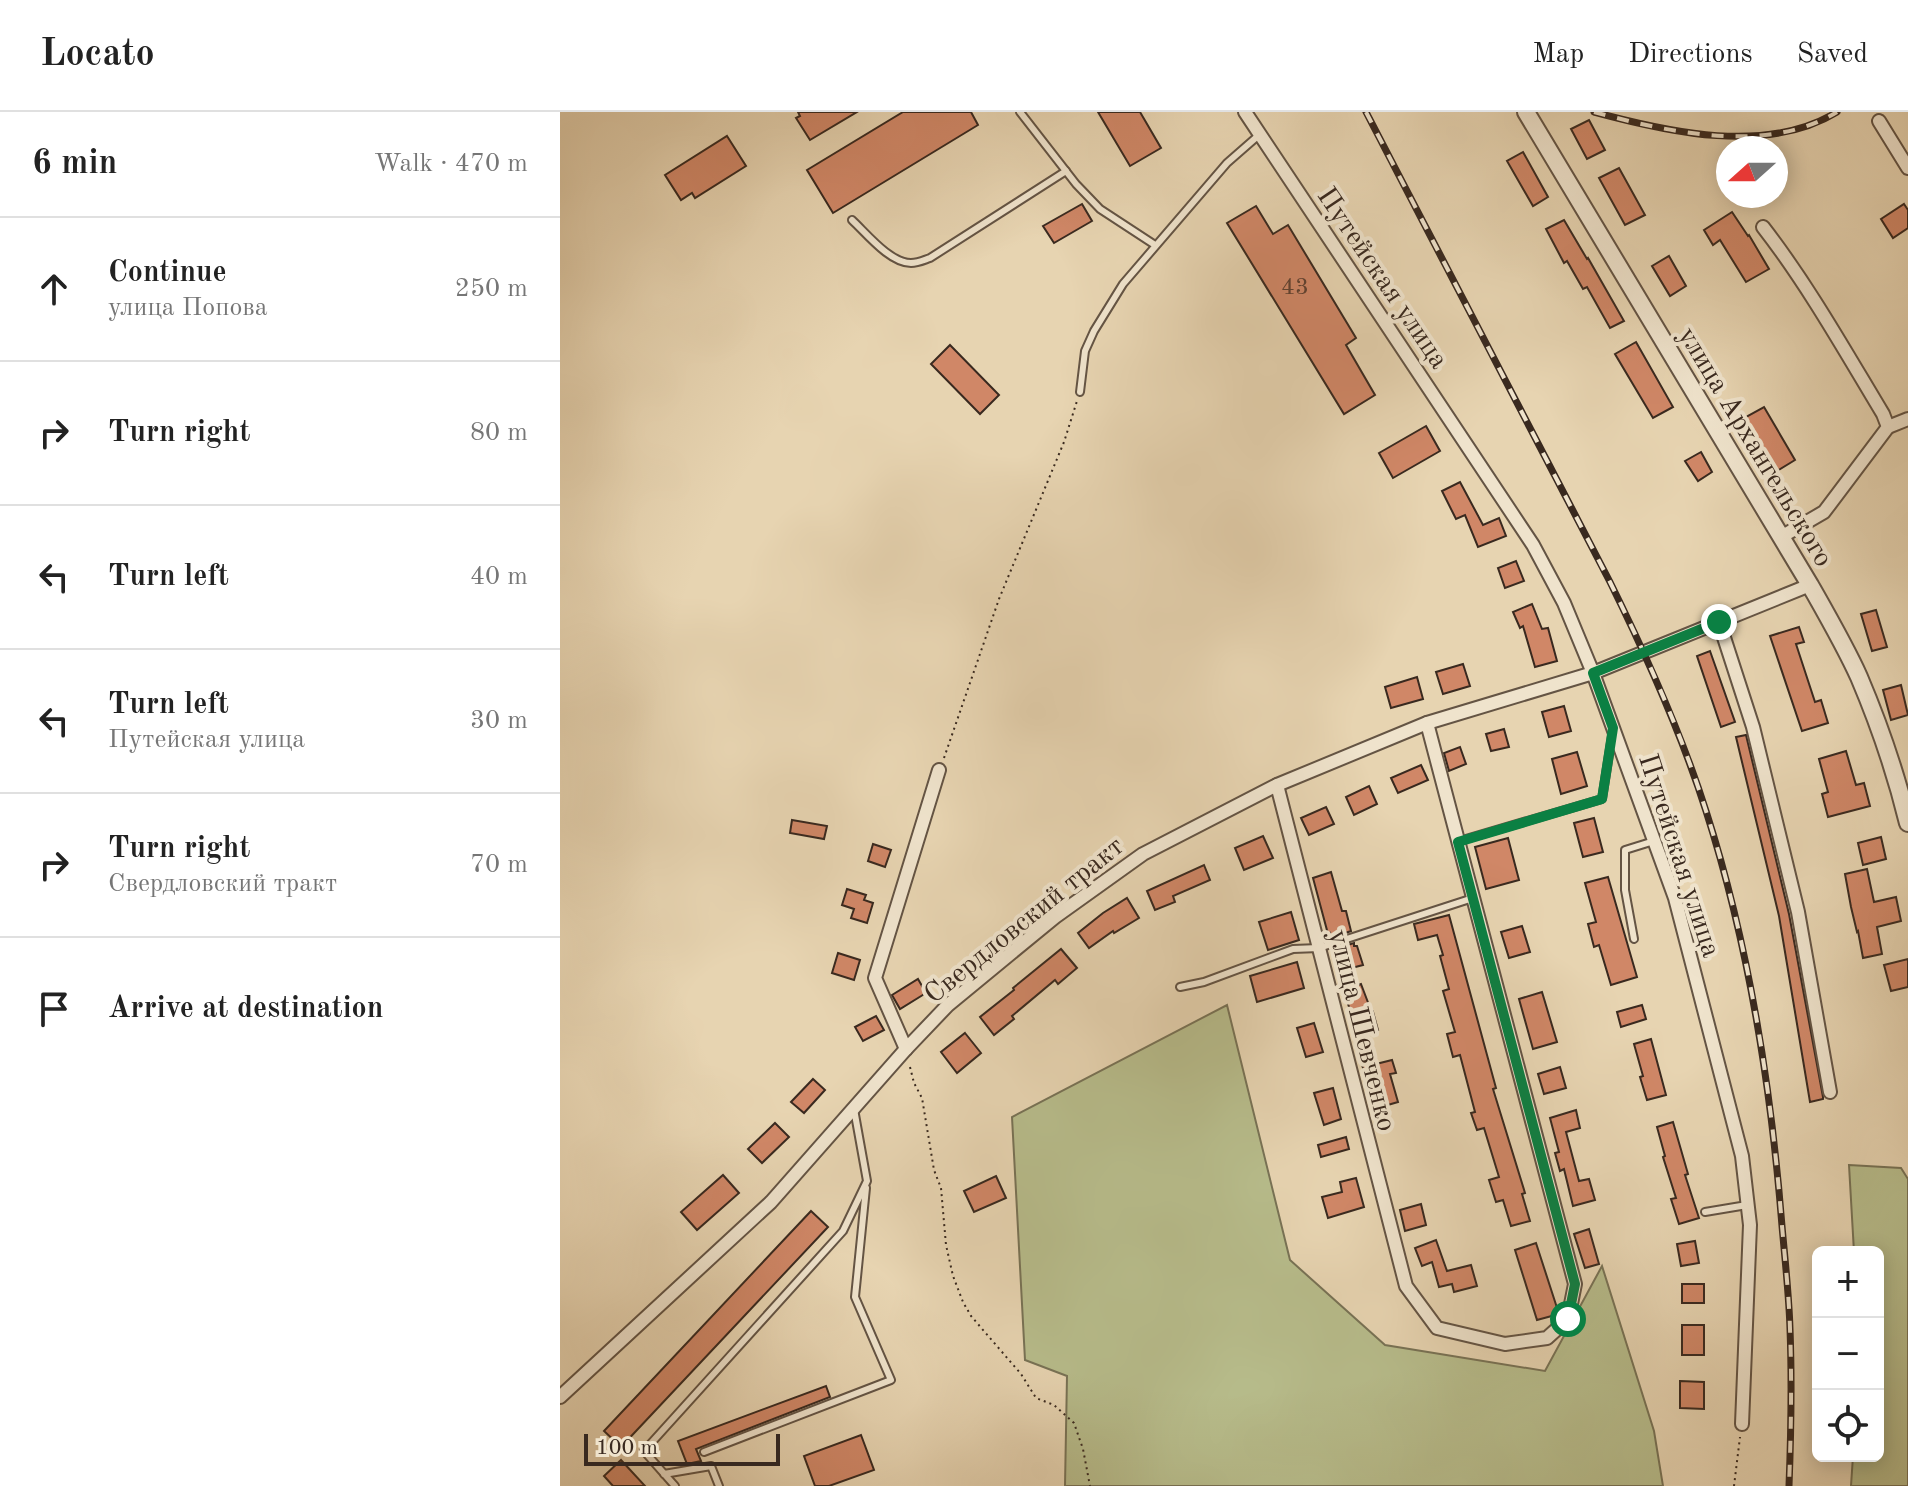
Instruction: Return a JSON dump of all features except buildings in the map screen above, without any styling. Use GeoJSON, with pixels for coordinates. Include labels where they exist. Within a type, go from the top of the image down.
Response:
{"type":"FeatureCollection","features":[{"type":"Feature","properties":{"kind":"street","name":"Путейская улица"},"geometry":{"type":"LineString","coordinates":[[1245,112],[1533,545],[1564,603],[1593,673],[1675,898],[1742,1156],[1750,1225],[1742,1424]]}},
{"type":"Feature","properties":{"kind":"street","name":"улица Архангельского"},"geometry":{"type":"LineString","coordinates":[[1526,112],[1810,585],[1859,678],[1881,735],[1908,823]]}},
{"type":"Feature","properties":{"kind":"street"},"geometry":{"type":"LineString","coordinates":[[1879,121],[1908,168]]}},
{"type":"Feature","properties":{"kind":"street"},"geometry":{"type":"LineString","coordinates":[[1763,227],[1829,325],[1888,427]]}},
{"type":"Feature","properties":{"kind":"street"},"geometry":{"type":"LineString","coordinates":[[1781,537],[1824,512],[1888,427],[1908,419]]}},
{"type":"Feature","properties":{"kind":"street","name":"Свердловский тракт"},"geometry":{"type":"LineString","coordinates":[[560,1397],[771,1202],[948,1005],[1055,917],[1143,854],[1277,785],[1427,723],[1593,673],[1810,585]]}},
{"type":"Feature","properties":{"kind":"street"},"geometry":{"type":"LineString","coordinates":[[1719,622],[1753,727],[1798,912],[1830,1092]]}},
{"type":"Feature","properties":{"kind":"street"},"geometry":{"type":"LineString","coordinates":[[1427,723],[1473,898]]}},
{"type":"Feature","properties":{"kind":"street"},"geometry":{"type":"LineString","coordinates":[[906,1049],[875,978],[939,770]]}},
{"type":"Feature","properties":{"kind":"street","name":"улица Шевченко"},"geometry":{"type":"LineString","coordinates":[[1277,785],[1406,1286],[1437,1328],[1505,1344],[1547,1338],[1568,1319],[1575,1284],[1473,898]]}},
{"type":"Feature","properties":{"kind":"lane"},"geometry":{"type":"LineString","coordinates":[[1020,112],[1076,184],[1100,209],[1155,245]]}},
{"type":"Feature","properties":{"kind":"lane"},"geometry":{"type":"LineString","coordinates":[[1080,392],[1085,351],[1123,284],[1227,163],[1260,134]]}},
{"type":"Feature","properties":{"kind":"lane"},"geometry":{"type":"LineString","coordinates":[[852,220],[900,262],[915,264],[930,258],[1066,171]]}},
{"type":"Feature","properties":{"kind":"lane"},"geometry":{"type":"LineString","coordinates":[[1458,842],[1602,799],[1613,728]]}},
{"type":"Feature","properties":{"kind":"lane"},"geometry":{"type":"LineString","coordinates":[[1634,939],[1625,890],[1625,850],[1654,841]]}},
{"type":"Feature","properties":{"kind":"lane"},"geometry":{"type":"LineString","coordinates":[[1180,987],[1204,982],[1293,949],[1319,948],[1473,898]]}},
{"type":"Feature","properties":{"kind":"lane"},"geometry":{"type":"LineString","coordinates":[[704,1452],[891,1380],[855,1297],[867,1181],[854,1109]]}},
{"type":"Feature","properties":{"kind":"lane"},"geometry":{"type":"LineString","coordinates":[[675,1486],[644,1451],[843,1231],[867,1181]]}},
{"type":"Feature","properties":{"kind":"lane"},"geometry":{"type":"LineString","coordinates":[[1705,1212],[1747,1205]]}},
{"type":"Feature","properties":{"kind":"lane"},"geometry":{"type":"LineString","coordinates":[[664,1474],[711,1466],[719,1486]]}},
{"type":"Feature","properties":{"kind":"path"},"geometry":{"type":"LineString","coordinates":[[939,770],[999,599],[1064,442],[1080,392]]}},
{"type":"Feature","properties":{"kind":"path"},"geometry":{"type":"LineString","coordinates":[[906,1049],[914,1083],[922,1098],[934,1170],[941,1188],[946,1245],[963,1302],[971,1316],[1021,1374],[1036,1398],[1054,1405],[1074,1423],[1090,1486]]}},
{"type":"Feature","properties":{"kind":"path"},"geometry":{"type":"LineString","coordinates":[[1734,1486],[1742,1424]]}},
{"type":"Feature","properties":{"kind":"green space"},"geometry":{"type":"Polygon","coordinates":[[[1227,1005],[1290,1260],[1385,1345],[1545,1371],[1602,1266],[1654,1431],[1663,1486],[1065,1486],[1067,1376],[1025,1360],[1012,1117],[1227,1005]]]}},
{"type":"Feature","properties":{"kind":"green space"},"geometry":{"type":"Polygon","coordinates":[[[1849,1165],[1901,1168],[1908,1179],[1908,1486],[1851,1486],[1853,1462],[1884,1462],[1884,1246],[1854,1246],[1849,1165]]]}},
{"type":"Feature","properties":{"kind":"railway"},"geometry":{"type":"LineString","coordinates":[[1366,112],[1624,610],[1674,724],[1706,811],[1746,964],[1772,1121],[1789,1316],[1789,1486]]}},
{"type":"Feature","properties":{"kind":"railway"},"geometry":{"type":"LineString","coordinates":[[1594,112],[1653,126],[1717,136],[1780,133],[1809,125],[1837,112]]}},
{"type":"Feature","properties":{"kind":"route"},"geometry":{"type":"LineString","coordinates":[[1568,1319],[1575,1284],[1458,842],[1602,799],[1613,728],[1593,673],[1719,622]]}}]}
